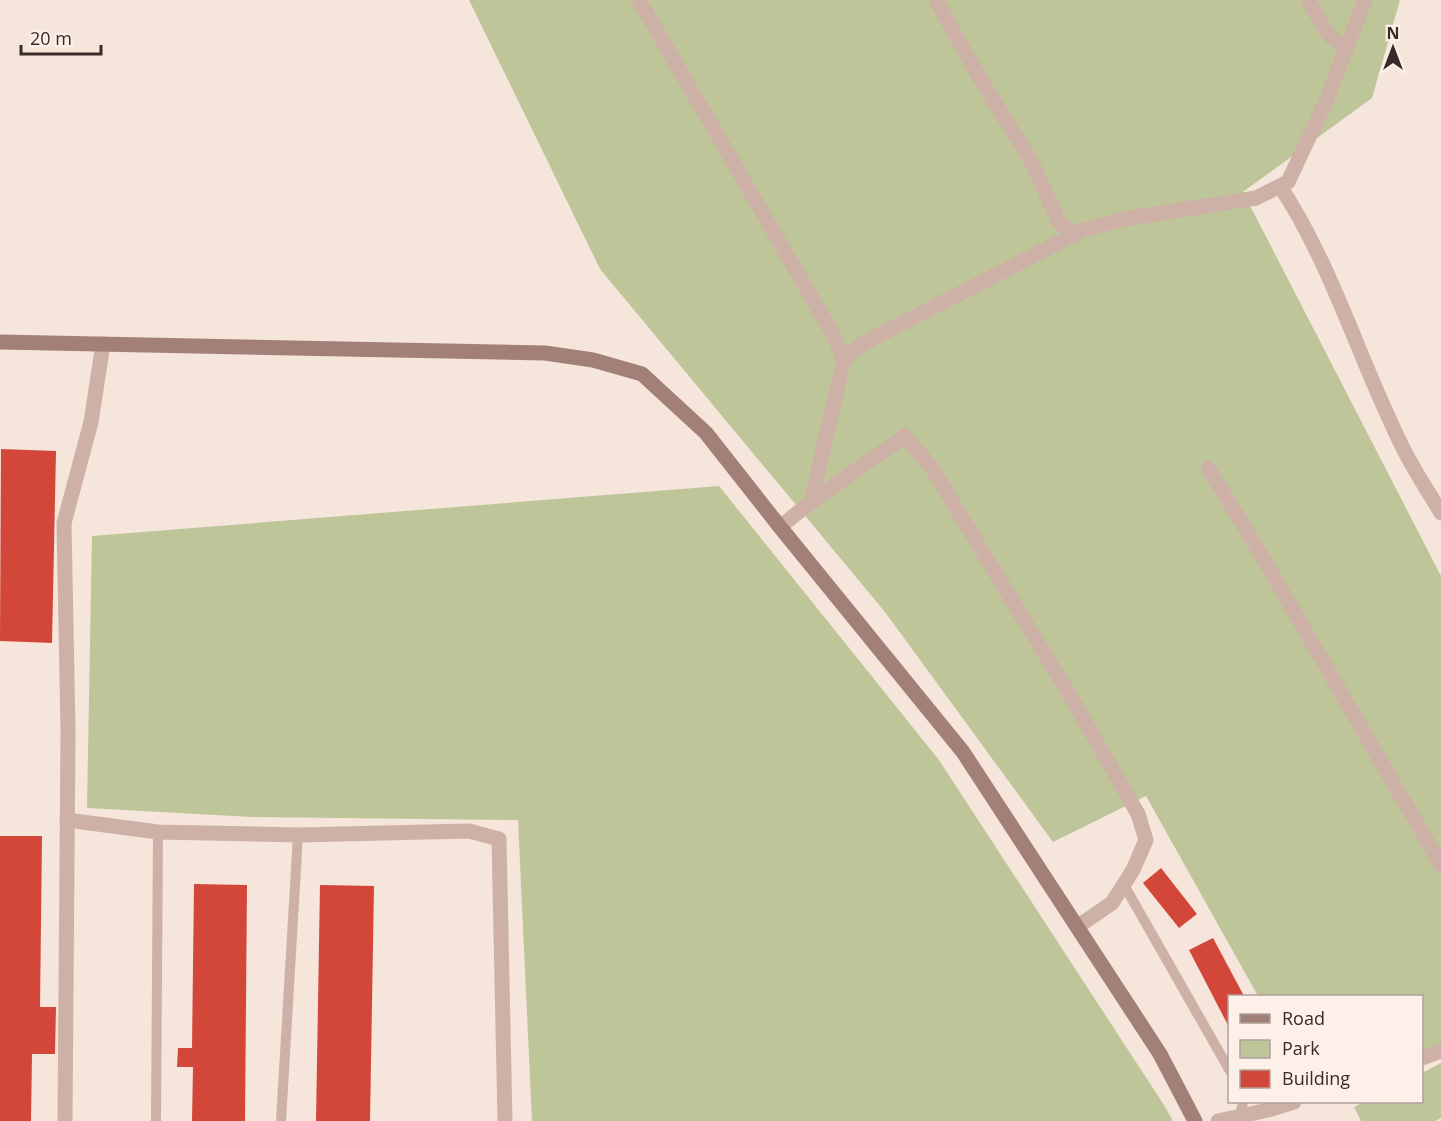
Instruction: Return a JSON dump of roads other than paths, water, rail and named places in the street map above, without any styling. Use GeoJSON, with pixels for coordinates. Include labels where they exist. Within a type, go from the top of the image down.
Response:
{"type":"FeatureCollection","features":[{"type":"Feature","properties":{"kind":"street"},"geometry":{"type":"LineString","coordinates":[[639,0],[824,319],[844,358]]}},
{"type":"Feature","properties":{"kind":"street"},"geometry":{"type":"LineString","coordinates":[[936,0],[978,75],[1031,161],[1059,222],[1075,235]]}},
{"type":"Feature","properties":{"kind":"street"},"geometry":{"type":"LineString","coordinates":[[1308,0],[1328,34],[1346,49]]}},
{"type":"Feature","properties":{"kind":"street"},"geometry":{"type":"LineString","coordinates":[[811,502],[844,358],[862,344],[1083,230],[1124,219],[1256,198],[1288,182],[1326,101],[1365,0]]}},
{"type":"Feature","properties":{"kind":"street"},"geometry":{"type":"LineString","coordinates":[[1280,186],[1323,262],[1402,446],[1441,513]]}},
{"type":"Feature","properties":{"kind":"street"},"geometry":{"type":"LineString","coordinates":[[0,342],[545,353],[593,360],[642,374],[706,433],[963,752],[1160,1054],[1194,1121]]}},
{"type":"Feature","properties":{"kind":"street"},"geometry":{"type":"LineString","coordinates":[[65,1121],[68,730],[64,523],[91,422],[103,344]]}},
{"type":"Feature","properties":{"kind":"street"},"geometry":{"type":"LineString","coordinates":[[780,527],[811,502],[905,436],[932,468],[1075,704],[1138,814],[1146,840],[1133,870],[1112,903],[1077,927]]}},
{"type":"Feature","properties":{"kind":"street"},"geometry":{"type":"LineString","coordinates":[[1208,468],[1256,546],[1441,865]]}},
{"type":"Feature","properties":{"kind":"street"},"geometry":{"type":"LineString","coordinates":[[67,820],[158,832],[298,835],[469,831],[499,839],[505,1121]]}},
{"type":"Feature","properties":{"kind":"street"},"geometry":{"type":"LineString","coordinates":[[1423,1058],[1441,1051]]}},
{"type":"Feature","properties":{"kind":"street"},"geometry":{"type":"LineString","coordinates":[[1218,1121],[1241,1109],[1281,1103]]}},
{"type":"Feature","properties":{"kind":"lane"},"geometry":{"type":"LineString","coordinates":[[156,1121],[158,832]]}},
{"type":"Feature","properties":{"kind":"lane"},"geometry":{"type":"LineString","coordinates":[[280,1121],[298,835]]}},
{"type":"Feature","properties":{"kind":"lane"},"geometry":{"type":"LineString","coordinates":[[1124,885],[1228,1067]]}}]}
